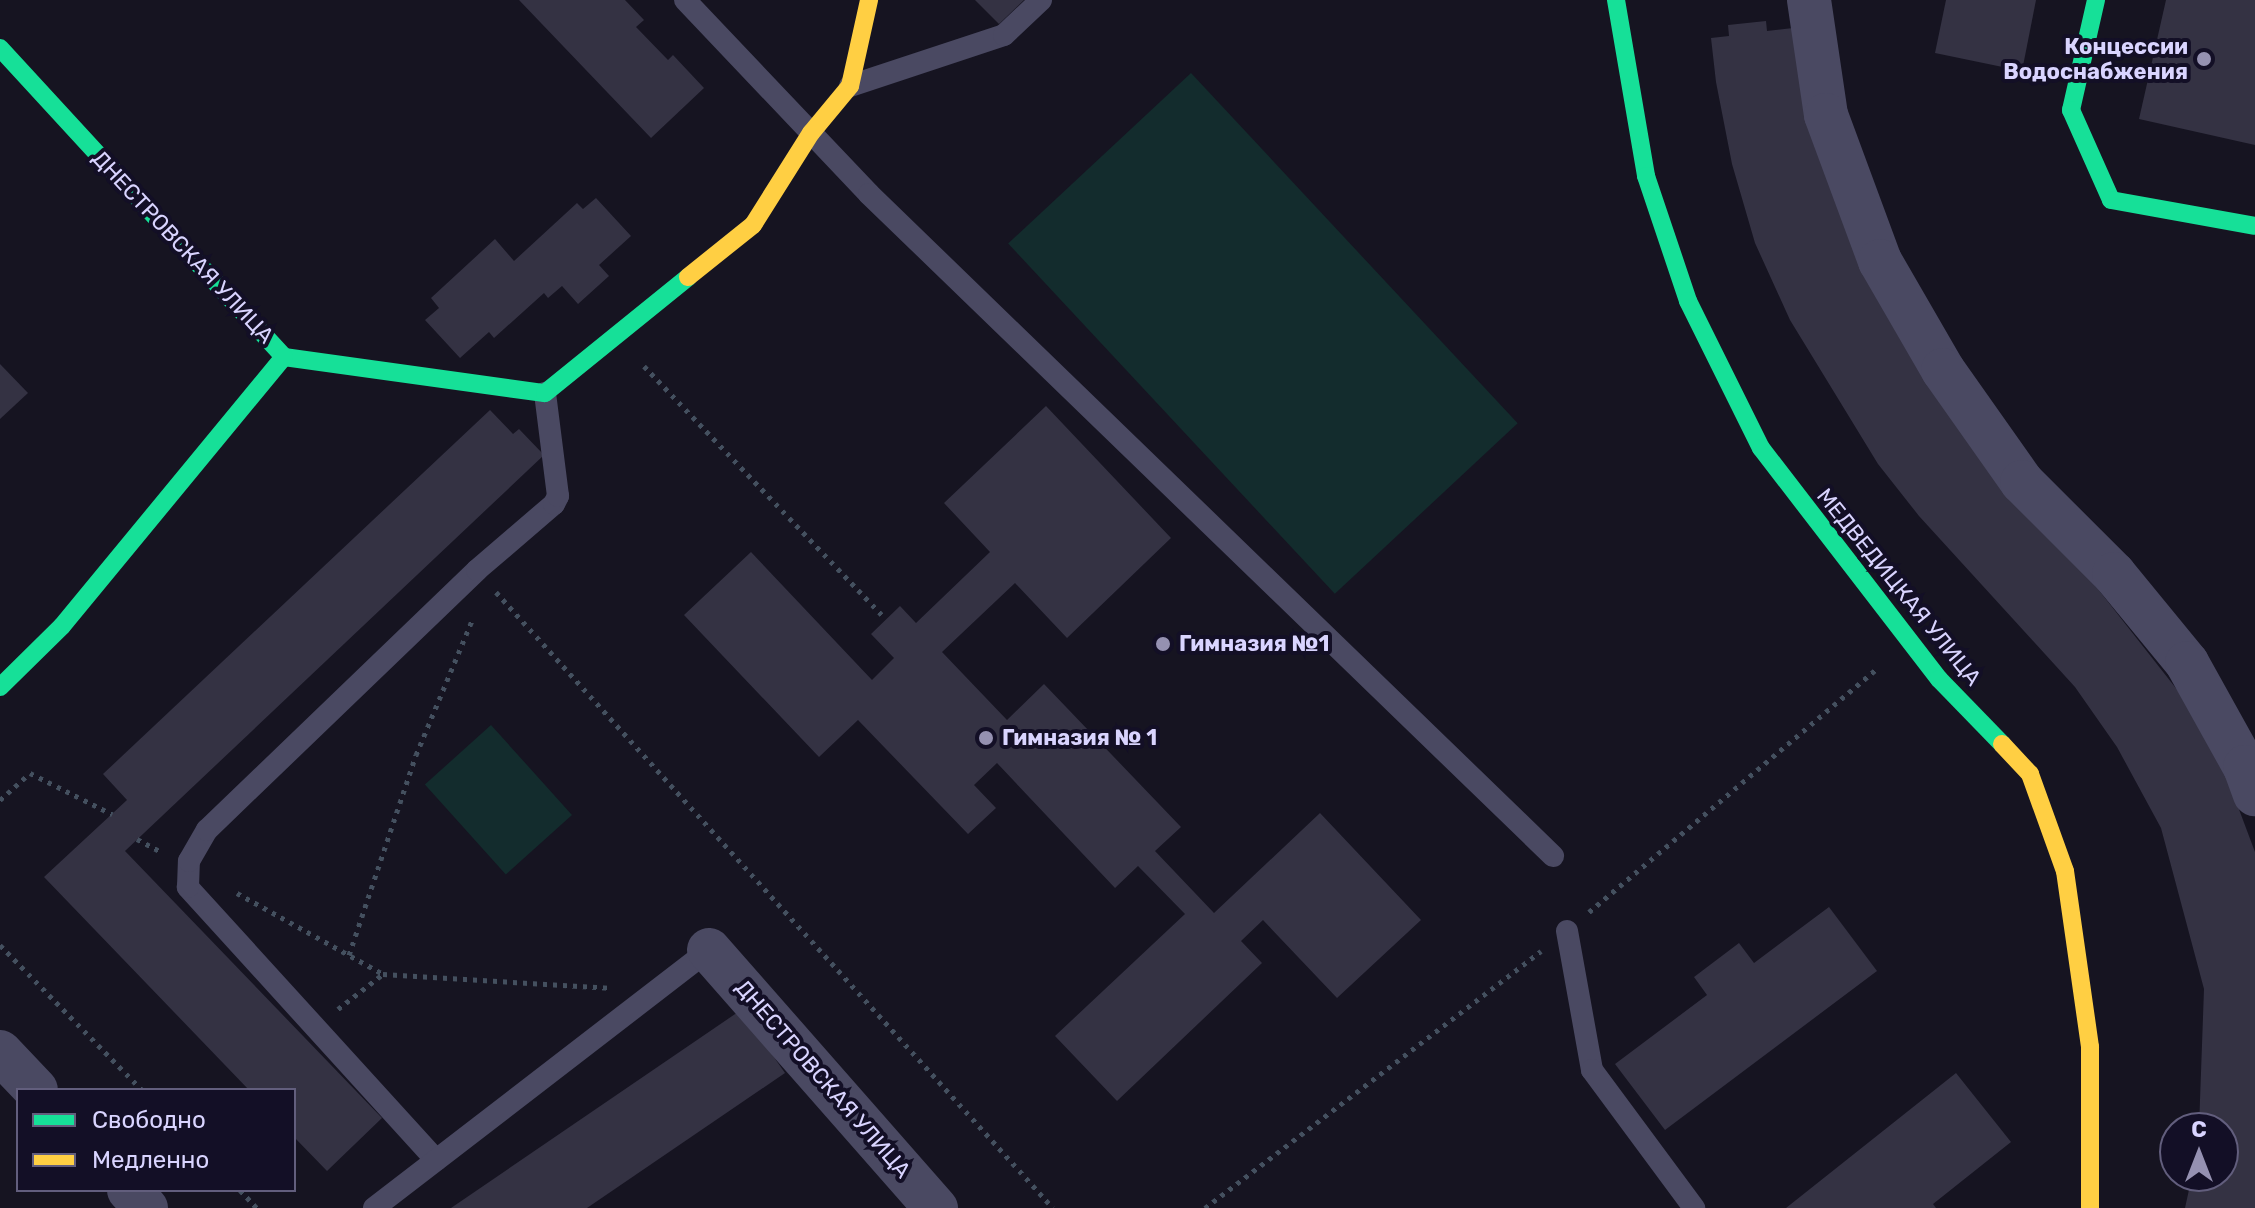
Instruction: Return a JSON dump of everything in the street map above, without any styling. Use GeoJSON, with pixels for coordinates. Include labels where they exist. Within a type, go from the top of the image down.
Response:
{"type":"FeatureCollection","features":[{"type":"Feature","properties":{"kind":"street"},"geometry":{"type":"LineString","coordinates":[[545,393],[753,225],[811,133],[850,86],[869,0]]}},
{"type":"Feature","properties":{"kind":"street","name":"МЕДВЕДИЦКАЯ УЛИЦА"},"geometry":{"type":"LineString","coordinates":[[1616,0],[1646,176],[1688,301],[1716,363],[1761,448],[1821,530],[1939,679],[2030,774],[2065,871],[2090,1047],[2090,1208]]}},
{"type":"Feature","properties":{"kind":"street"},"geometry":{"type":"LineString","coordinates":[[1809,0],[1826,115],[1880,261],[1943,370],[2022,482],[2114,574],[2187,663],[2245,767],[2255,794]]}},
{"type":"Feature","properties":{"kind":"street"},"geometry":{"type":"LineString","coordinates":[[2096,0],[2071,110],[2111,200],[2255,226]]}},
{"type":"Feature","properties":{"kind":"street","name":"ДНЕСТРОВСКАЯ УЛИЦА"},"geometry":{"type":"LineString","coordinates":[[2,54],[284,357],[545,393]]}},
{"type":"Feature","properties":{"kind":"street"},"geometry":{"type":"LineString","coordinates":[[0,687],[62,626],[284,357]]}},
{"type":"Feature","properties":{"kind":"street","name":"ДНЕСТРОВСКАЯ УЛИЦА"},"geometry":{"type":"LineString","coordinates":[[709,950],[936,1208]]}},
{"type":"Feature","properties":{"kind":"street"},"geometry":{"type":"LineString","coordinates":[[0,1052],[34,1088]]}},
{"type":"Feature","properties":{"kind":"street"},"geometry":{"type":"LineString","coordinates":[[131,1192],[146,1208]]}},
{"type":"Feature","properties":{"kind":"lane"},"geometry":{"type":"LineString","coordinates":[[685,0],[869,194],[1553,856]]}},
{"type":"Feature","properties":{"kind":"lane"},"geometry":{"type":"LineString","coordinates":[[850,86],[1004,35],[1041,0]]}},
{"type":"Feature","properties":{"kind":"lane"},"geometry":{"type":"LineString","coordinates":[[436,1160],[188,887],[189,866],[207,830],[482,576],[558,496],[545,393]]}},
{"type":"Feature","properties":{"kind":"lane"},"geometry":{"type":"LineString","coordinates":[[1567,931],[1592,1070],[1694,1208]]}},
{"type":"Feature","properties":{"kind":"lane"},"geometry":{"type":"LineString","coordinates":[[374,1208],[709,950]]}},
{"type":"Feature","properties":{"kind":"path"},"geometry":{"type":"LineString","coordinates":[[617,335],[886,619]]}},
{"type":"Feature","properties":{"kind":"path"},"geometry":{"type":"LineString","coordinates":[[349,955],[416,755],[482,576],[1053,1208]]}},
{"type":"Feature","properties":{"kind":"path"},"geometry":{"type":"LineString","coordinates":[[1205,1208],[1567,931],[1911,641]]}},
{"type":"Feature","properties":{"kind":"path"},"geometry":{"type":"LineString","coordinates":[[0,800],[30,773],[112,814]]}},
{"type":"Feature","properties":{"kind":"path"},"geometry":{"type":"LineString","coordinates":[[189,866],[383,974],[654,991]]}},
{"type":"Feature","properties":{"kind":"path"},"geometry":{"type":"LineString","coordinates":[[0,945],[140,1088]]}},
{"type":"Feature","properties":{"kind":"path"},"geometry":{"type":"LineString","coordinates":[[315,1026],[383,974]]}},
{"type":"Feature","properties":{"kind":"path"},"geometry":{"type":"LineString","coordinates":[[242,1192],[257,1208]]}},
{"type":"Feature","properties":{"kind":"green space"},"geometry":{"type":"Polygon","coordinates":[[[1191,73],[1518,423],[1335,594],[1008,243],[1191,73]]]}},
{"type":"Feature","properties":{"kind":"green space"},"geometry":{"type":"Polygon","coordinates":[[[491,725],[572,815],[506,874],[425,785],[491,725]]]}},
{"type":"Feature","properties":{"kind":"building"},"geometry":{"type":"Polygon","coordinates":[[[519,0],[625,0],[644,20],[636,27],[668,60],[673,55],[704,88],[651,138],[519,0]]]}},
{"type":"Feature","properties":{"kind":"building"},"geometry":{"type":"Polygon","coordinates":[[[975,0],[1024,0],[999,24],[975,0]]]}},
{"type":"Feature","properties":{"kind":"building"},"geometry":{"type":"Polygon","coordinates":[[[1946,0],[2036,0],[2022,71],[1935,53],[1946,0]]]}},
{"type":"Feature","properties":{"kind":"building","name":"Концессии Водоснабжения"},"geometry":{"type":"Polygon","coordinates":[[[2166,0],[2255,0],[2255,145],[2139,119],[2166,0]]]}},
{"type":"Feature","properties":{"kind":"building"},"geometry":{"type":"Polygon","coordinates":[[[1766,21],[1767,31],[1793,28],[1805,93],[2083,570],[2182,696],[2219,756],[2255,852],[2255,1208],[2185,1208],[2188,1192],[2239,1192],[2239,1112],[2200,1112],[2204,989],[2161,828],[2117,747],[2075,687],[1919,516],[1878,464],[1790,320],[1755,243],[1732,164],[1711,38],[1729,36],[1728,25],[1766,21]]]}},
{"type":"Feature","properties":{"kind":"building"},"geometry":{"type":"Polygon","coordinates":[[[596,198],[631,236],[599,265],[609,276],[578,304],[562,286],[548,298],[544,293],[494,338],[489,332],[460,358],[425,320],[439,308],[431,298],[495,239],[514,261],[577,203],[583,209],[596,198]]]}},
{"type":"Feature","properties":{"kind":"building"},"geometry":{"type":"Polygon","coordinates":[[[0,364],[28,393],[0,419],[0,364]]]}},
{"type":"Feature","properties":{"kind":"building","name":"Гимназия № 1"},"geometry":{"type":"Polygon","coordinates":[[[1046,406],[1171,538],[1067,638],[1015,583],[942,652],[1007,720],[1044,684],[1181,827],[1155,851],[1214,913],[1320,813],[1421,920],[1337,998],[1263,920],[1241,941],[1262,963],[1117,1101],[1055,1036],[1185,914],[1138,866],[1115,888],[997,763],[974,785],[996,808],[968,834],[858,720],[819,757],[684,615],[751,552],[872,680],[894,658],[871,634],[900,606],[916,623],[990,552],[944,503],[1046,406]]]}},
{"type":"Feature","properties":{"kind":"building"},"geometry":{"type":"Polygon","coordinates":[[[490,410],[513,434],[519,429],[544,455],[125,851],[382,1118],[327,1171],[296,1139],[296,1088],[247,1088],[44,877],[127,800],[103,774],[490,410]]]}},
{"type":"Feature","properties":{"kind":"building"},"geometry":{"type":"Polygon","coordinates":[[[1829,907],[1877,971],[1665,1130],[1615,1064],[1707,995],[1694,977],[1739,943],[1754,963],[1829,907]]]}},
{"type":"Feature","properties":{"kind":"building"},"geometry":{"type":"Polygon","coordinates":[[[741,1010],[785,1073],[587,1208],[451,1208],[741,1010]]]}},
{"type":"Feature","properties":{"kind":"building"},"geometry":{"type":"Polygon","coordinates":[[[1956,1073],[2011,1142],[1933,1204],[1936,1208],[1786,1208],[1956,1073]]]}},
{"type":"Feature","properties":{"kind":"traffic: fast"},"geometry":{"type":"LineString","coordinates":[[1616,0],[1646,176],[1688,301],[1761,448],[1939,679],[2002,744]]}},
{"type":"Feature","properties":{"kind":"traffic: fast"},"geometry":{"type":"LineString","coordinates":[[2096,0],[2071,110],[2111,200],[2255,226]]}},
{"type":"Feature","properties":{"kind":"traffic: fast"},"geometry":{"type":"LineString","coordinates":[[0,48],[284,357],[545,393],[688,277]]}},
{"type":"Feature","properties":{"kind":"traffic: fast"},"geometry":{"type":"LineString","coordinates":[[0,687],[62,626],[284,357]]}},
{"type":"Feature","properties":{"kind":"traffic: slow"},"geometry":{"type":"LineString","coordinates":[[688,277],[753,225],[811,133],[850,86],[869,0]]}},
{"type":"Feature","properties":{"kind":"traffic: slow"},"geometry":{"type":"LineString","coordinates":[[2002,744],[2030,774],[2065,871],[2090,1047],[2090,1208]]}},
{"type":"Feature","properties":{"kind":"place","name":"Концессии Водоснабжения"},"geometry":{"type":"Point","coordinates":[2204,59]}},
{"type":"Feature","properties":{"kind":"place","name":"Гимназия №1"},"geometry":{"type":"Point","coordinates":[1163,644]}},
{"type":"Feature","properties":{"kind":"place","name":"Гимназия № 1"},"geometry":{"type":"Point","coordinates":[986,738]}}]}
